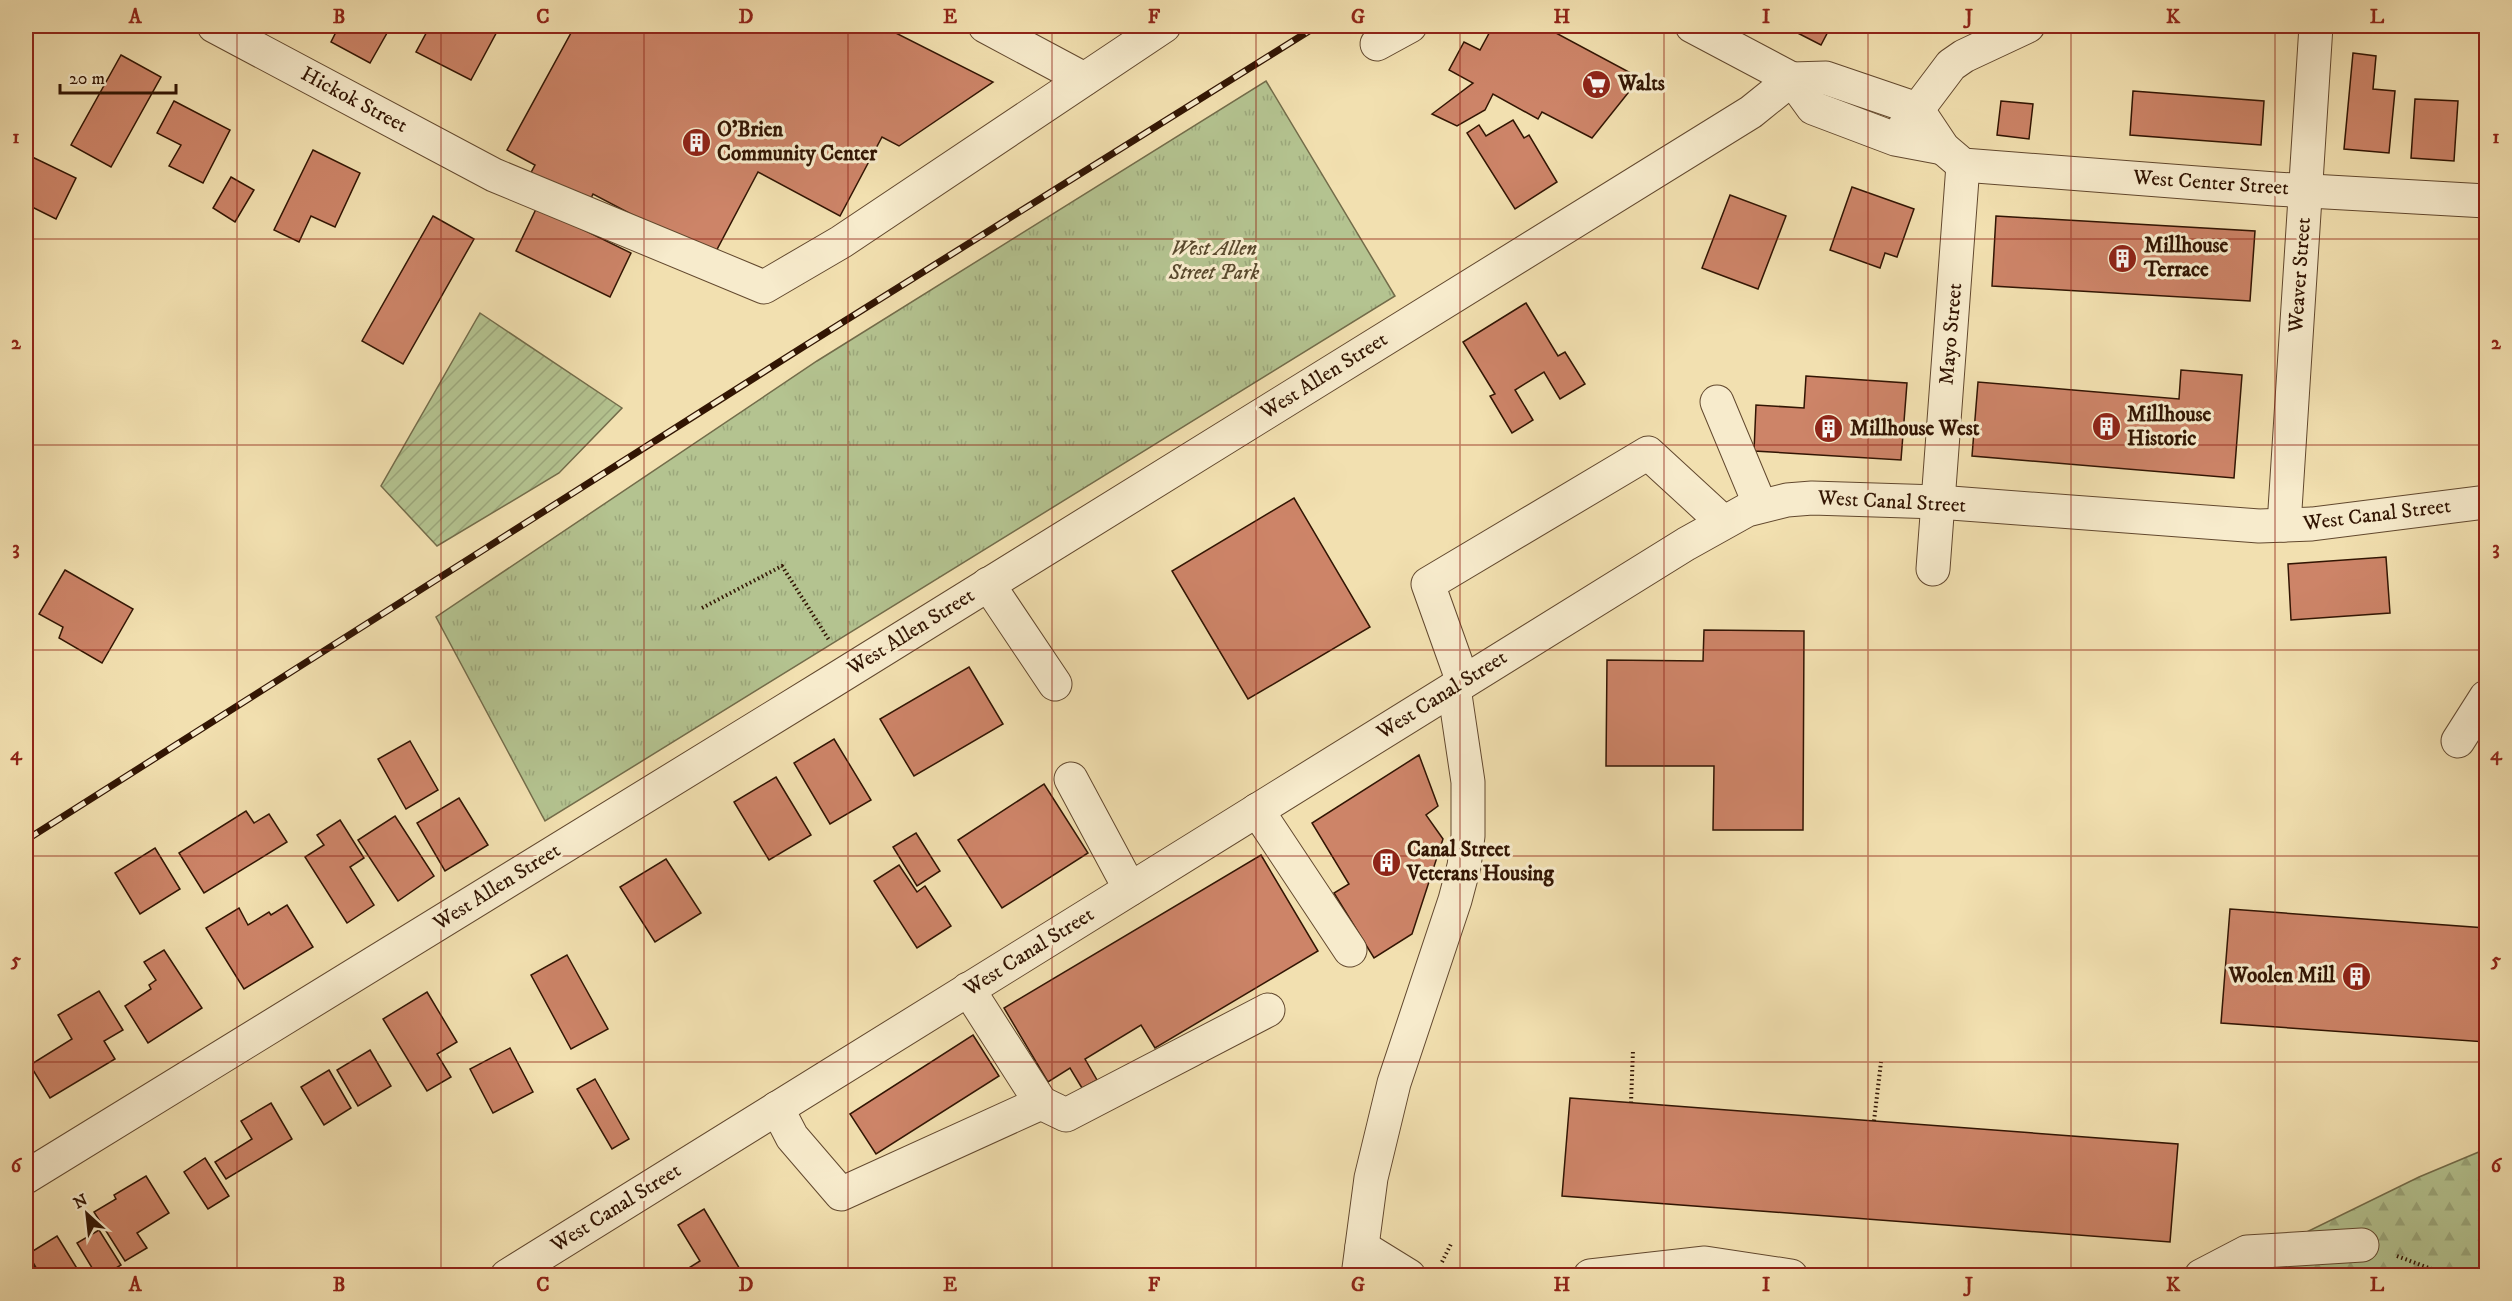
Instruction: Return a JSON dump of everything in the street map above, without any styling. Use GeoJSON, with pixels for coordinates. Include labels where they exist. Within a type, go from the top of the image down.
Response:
{"type":"FeatureCollection","features":[{"type":"Feature","properties":{"kind":"street","name":"Hickok Street"},"geometry":{"type":"LineString","coordinates":[[214,26],[494,175],[764,287],[841,242],[1084,79]]}},
{"type":"Feature","properties":{"kind":"street"},"geometry":{"type":"LineString","coordinates":[[985,26],[1084,79],[1164,26]]}},
{"type":"Feature","properties":{"kind":"street"},"geometry":{"type":"LineString","coordinates":[[1377,44],[1410,26]]}},
{"type":"Feature","properties":{"kind":"street"},"geometry":{"type":"LineString","coordinates":[[1692,26],[1792,79],[1826,78],[1917,109],[1953,156]]}},
{"type":"Feature","properties":{"kind":"street"},"geometry":{"type":"LineString","coordinates":[[1895,139],[1951,65],[1964,56],[2028,26]]}},
{"type":"Feature","properties":{"kind":"street","name":"Weaver Street"},"geometry":{"type":"LineString","coordinates":[[2284,525],[2316,26]]}},
{"type":"Feature","properties":{"kind":"street","name":"West Center Street"},"geometry":{"type":"LineString","coordinates":[[1792,79],[1813,108],[1895,139],[1953,156],[2305,190],[2487,201]]}},
{"type":"Feature","properties":{"kind":"street","name":"West Allen Street"},"geometry":{"type":"LineString","coordinates":[[26,1177],[1751,112],[1792,79]]}},
{"type":"Feature","properties":{"kind":"street","name":"Mayo Street"},"geometry":{"type":"LineString","coordinates":[[1933,570],[1955,296],[1953,156]]}},
{"type":"Feature","properties":{"kind":"street"},"geometry":{"type":"LineString","coordinates":[[1717,402],[1760,505]]}},
{"type":"Feature","properties":{"kind":"street"},"geometry":{"type":"LineString","coordinates":[[1409,1275],[1360,1261],[1371,1178],[1394,1083],[1455,900],[1464,866],[1468,836],[1468,782],[1459,685],[1428,584],[1648,453],[1723,522]]}},
{"type":"Feature","properties":{"kind":"street","name":"West Canal Street"},"geometry":{"type":"LineString","coordinates":[[507,1275],[1723,522],[1760,505],[1812,498],[1938,502],[2234,525],[2284,525],[2312,524],[2487,502]]}},
{"type":"Feature","properties":{"kind":"street"},"geometry":{"type":"LineString","coordinates":[[988,584],[1055,684]]}},
{"type":"Feature","properties":{"kind":"street"},"geometry":{"type":"LineString","coordinates":[[2458,741],[2487,697]]}},
{"type":"Feature","properties":{"kind":"street"},"geometry":{"type":"LineString","coordinates":[[1071,778],[1130,888]]}},
{"type":"Feature","properties":{"kind":"street"},"geometry":{"type":"LineString","coordinates":[[1257,810],[1350,950]]}},
{"type":"Feature","properties":{"kind":"street"},"geometry":{"type":"LineString","coordinates":[[968,989],[1041,1103],[1066,1115],[1268,1010]]}},
{"type":"Feature","properties":{"kind":"street"},"geometry":{"type":"LineString","coordinates":[[777,1108],[792,1137],[841,1194],[1041,1103]]}},
{"type":"Feature","properties":{"kind":"street"},"geometry":{"type":"LineString","coordinates":[[2201,1275],[2247,1252],[2362,1245]]}},
{"type":"Feature","properties":{"kind":"street"},"geometry":{"type":"LineString","coordinates":[[1590,1275],[1705,1263],[1791,1275]]}},
{"type":"Feature","properties":{"kind":"path"},"geometry":{"type":"LineString","coordinates":[[702,608],[782,566],[830,641]]}},
{"type":"Feature","properties":{"kind":"path"},"geometry":{"type":"LineString","coordinates":[[1631,1103],[1633,1050]]}},
{"type":"Feature","properties":{"kind":"path"},"geometry":{"type":"LineString","coordinates":[[1874,1121],[1881,1062]]}},
{"type":"Feature","properties":{"kind":"path"},"geometry":{"type":"LineString","coordinates":[[2362,1245],[2450,1275]]}},
{"type":"Feature","properties":{"kind":"green space","name":"West Allen Street Park"},"geometry":{"type":"Polygon","coordinates":[[[1266,81],[1395,296],[545,821],[436,617],[817,361],[1266,81]]]}},
{"type":"Feature","properties":{"kind":"green space"},"geometry":{"type":"Polygon","coordinates":[[[480,313],[622,408],[559,473],[437,546],[381,486],[480,313]]]}},
{"type":"Feature","properties":{"kind":"green space"},"geometry":{"type":"Polygon","coordinates":[[[2486,1149],[2486,1275],[2217,1276],[2419,1177],[2486,1149]]]}},
{"type":"Feature","properties":{"kind":"building"},"geometry":{"type":"Polygon","coordinates":[[[339,26],[391,26],[370,63],[331,42],[339,26]]]}},
{"type":"Feature","properties":{"kind":"building"},"geometry":{"type":"Polygon","coordinates":[[[430,26],[500,26],[471,80],[416,52],[430,26]]]}},
{"type":"Feature","properties":{"kind":"building","name":"O'Brien Community Center"},"geometry":{"type":"Polygon","coordinates":[[[562,26],[882,26],[993,82],[899,146],[882,137],[840,216],[758,172],[713,257],[593,194],[586,209],[528,178],[535,165],[507,150],[572,31],[562,26]]]}},
{"type":"Feature","properties":{"kind":"building"},"geometry":{"type":"Polygon","coordinates":[[[1493,26],[1543,26],[1640,78],[1592,138],[1542,112],[1538,119],[1493,94],[1485,110],[1457,126],[1432,114],[1473,83],[1449,70],[1464,42],[1480,50],[1493,26]]]}},
{"type":"Feature","properties":{"kind":"building"},"geometry":{"type":"Polygon","coordinates":[[[1784,26],[1831,26],[1821,45],[1784,26]]]}},
{"type":"Feature","properties":{"kind":"building"},"geometry":{"type":"Polygon","coordinates":[[[2353,53],[2376,56],[2373,89],[2395,91],[2389,153],[2344,149],[2353,53]]]}},
{"type":"Feature","properties":{"kind":"building"},"geometry":{"type":"Polygon","coordinates":[[[121,55],[161,77],[111,167],[71,145],[121,55]]]}},
{"type":"Feature","properties":{"kind":"building"},"geometry":{"type":"Polygon","coordinates":[[[2133,91],[2264,101],[2261,145],[2130,135],[2133,91]]]}},
{"type":"Feature","properties":{"kind":"building"},"geometry":{"type":"Polygon","coordinates":[[[2415,99],[2458,101],[2454,161],[2411,158],[2415,99]]]}},
{"type":"Feature","properties":{"kind":"building"},"geometry":{"type":"Polygon","coordinates":[[[174,101],[230,130],[203,183],[169,166],[181,145],[157,133],[174,101]]]}},
{"type":"Feature","properties":{"kind":"building"},"geometry":{"type":"Polygon","coordinates":[[[2001,101],[2033,104],[2029,139],[1997,135],[2001,101]]]}},
{"type":"Feature","properties":{"kind":"building"},"geometry":{"type":"Polygon","coordinates":[[[1513,120],[1524,138],[1529,135],[1557,182],[1515,209],[1467,133],[1479,125],[1486,136],[1513,120]]]}},
{"type":"Feature","properties":{"kind":"building"},"geometry":{"type":"Polygon","coordinates":[[[313,150],[360,173],[335,227],[311,216],[299,242],[274,230],[313,150]]]}},
{"type":"Feature","properties":{"kind":"building"},"geometry":{"type":"Polygon","coordinates":[[[26,154],[76,178],[56,219],[26,204],[26,154]]]}},
{"type":"Feature","properties":{"kind":"building"},"geometry":{"type":"Polygon","coordinates":[[[231,177],[254,190],[235,222],[213,208],[231,177]]]}},
{"type":"Feature","properties":{"kind":"building"},"geometry":{"type":"Polygon","coordinates":[[[1852,187],[1914,209],[1897,257],[1885,253],[1880,268],[1830,250],[1852,187]]]}},
{"type":"Feature","properties":{"kind":"building"},"geometry":{"type":"Polygon","coordinates":[[[1730,195],[1786,216],[1758,289],[1702,268],[1730,195]]]}},
{"type":"Feature","properties":{"kind":"building"},"geometry":{"type":"Polygon","coordinates":[[[537,207],[631,253],[610,297],[516,251],[537,207]]]}},
{"type":"Feature","properties":{"kind":"building"},"geometry":{"type":"Polygon","coordinates":[[[433,216],[474,239],[403,364],[362,341],[433,216]]]}},
{"type":"Feature","properties":{"kind":"building","name":"Millhouse Terrace"},"geometry":{"type":"Polygon","coordinates":[[[1996,216],[2255,231],[2250,301],[1992,286],[1996,216]]]}},
{"type":"Feature","properties":{"kind":"building"},"geometry":{"type":"Polygon","coordinates":[[[1526,303],[1558,356],[1565,352],[1585,384],[1560,399],[1544,372],[1515,390],[1533,420],[1512,433],[1490,396],[1495,394],[1463,342],[1526,303]]]}},
{"type":"Feature","properties":{"kind":"building","name":"Millhouse Historic"},"geometry":{"type":"Polygon","coordinates":[[[2181,370],[2242,375],[2234,478],[1972,456],[1978,382],[2179,399],[2181,370]]]}},
{"type":"Feature","properties":{"kind":"building","name":"Millhouse West"},"geometry":{"type":"Polygon","coordinates":[[[1806,376],[1907,383],[1901,460],[1754,451],[1756,405],[1804,408],[1806,376]]]}},
{"type":"Feature","properties":{"kind":"building"},"geometry":{"type":"Polygon","coordinates":[[[1294,498],[1370,627],[1248,699],[1172,571],[1294,498]]]}},
{"type":"Feature","properties":{"kind":"building"},"geometry":{"type":"Polygon","coordinates":[[[2386,557],[2390,613],[2291,620],[2288,564],[2386,557]]]}},
{"type":"Feature","properties":{"kind":"building"},"geometry":{"type":"Polygon","coordinates":[[[65,570],[133,609],[102,663],[59,638],[63,627],[39,614],[65,570]]]}},
{"type":"Feature","properties":{"kind":"building"},"geometry":{"type":"Polygon","coordinates":[[[1704,630],[1804,631],[1803,830],[1713,830],[1714,766],[1606,766],[1607,660],[1703,661],[1704,630]]]}},
{"type":"Feature","properties":{"kind":"building"},"geometry":{"type":"Polygon","coordinates":[[[969,667],[1003,724],[914,776],[880,719],[969,667]]]}},
{"type":"Feature","properties":{"kind":"building"},"geometry":{"type":"Polygon","coordinates":[[[834,739],[871,800],[830,824],[794,763],[834,739]]]}},
{"type":"Feature","properties":{"kind":"building"},"geometry":{"type":"Polygon","coordinates":[[[410,741],[438,790],[406,809],[378,759],[410,741]]]}},
{"type":"Feature","properties":{"kind":"building","name":"Canal Street Veterans Housing"},"geometry":{"type":"Polygon","coordinates":[[[1419,755],[1438,806],[1426,815],[1443,839],[1412,934],[1374,958],[1334,893],[1349,884],[1312,823],[1419,755]]]}},
{"type":"Feature","properties":{"kind":"building"},"geometry":{"type":"Polygon","coordinates":[[[776,777],[811,835],[769,860],[734,802],[776,777]]]}},
{"type":"Feature","properties":{"kind":"building"},"geometry":{"type":"Polygon","coordinates":[[[1044,784],[1088,853],[1002,908],[958,840],[1044,784]]]}},
{"type":"Feature","properties":{"kind":"building"},"geometry":{"type":"Polygon","coordinates":[[[459,798],[488,845],[445,871],[417,823],[459,798]]]}},
{"type":"Feature","properties":{"kind":"building"},"geometry":{"type":"Polygon","coordinates":[[[246,811],[254,823],[269,814],[287,842],[204,893],[179,853],[246,811]]]}},
{"type":"Feature","properties":{"kind":"building"},"geometry":{"type":"Polygon","coordinates":[[[395,816],[434,876],[398,901],[358,840],[395,816]]]}},
{"type":"Feature","properties":{"kind":"building"},"geometry":{"type":"Polygon","coordinates":[[[340,820],[364,858],[350,867],[374,905],[347,923],[305,857],[324,845],[317,835],[340,820]]]}},
{"type":"Feature","properties":{"kind":"building"},"geometry":{"type":"Polygon","coordinates":[[[916,833],[940,871],[917,886],[893,847],[916,833]]]}},
{"type":"Feature","properties":{"kind":"building"},"geometry":{"type":"Polygon","coordinates":[[[155,848],[180,889],[140,914],[115,873],[155,848]]]}},
{"type":"Feature","properties":{"kind":"building"},"geometry":{"type":"Polygon","coordinates":[[[1261,855],[1318,951],[1155,1048],[1141,1025],[1085,1059],[1097,1080],[1082,1088],[1070,1068],[1048,1082],[1004,1008],[1261,855]]]}},
{"type":"Feature","properties":{"kind":"building"},"geometry":{"type":"Polygon","coordinates":[[[666,859],[701,913],[655,942],[620,887],[666,859]]]}},
{"type":"Feature","properties":{"kind":"building"},"geometry":{"type":"Polygon","coordinates":[[[899,865],[917,892],[925,886],[951,926],[917,948],[874,881],[899,865]]]}},
{"type":"Feature","properties":{"kind":"building"},"geometry":{"type":"Polygon","coordinates":[[[287,905],[313,947],[244,989],[206,928],[239,908],[248,925],[269,912],[271,915],[287,905]]]}},
{"type":"Feature","properties":{"kind":"building","name":"Woolen Mill"},"geometry":{"type":"Polygon","coordinates":[[[2230,909],[2486,928],[2486,1042],[2221,1023],[2230,909]]]}},
{"type":"Feature","properties":{"kind":"building"},"geometry":{"type":"Polygon","coordinates":[[[164,950],[202,1008],[148,1043],[125,1006],[151,989],[149,985],[156,980],[144,962],[164,950]]]}},
{"type":"Feature","properties":{"kind":"building"},"geometry":{"type":"Polygon","coordinates":[[[567,955],[608,1029],[571,1049],[531,975],[567,955]]]}},
{"type":"Feature","properties":{"kind":"building"},"geometry":{"type":"Polygon","coordinates":[[[99,991],[123,1030],[104,1041],[115,1059],[50,1098],[30,1065],[72,1039],[58,1015],[99,991]]]}},
{"type":"Feature","properties":{"kind":"building"},"geometry":{"type":"Polygon","coordinates":[[[427,992],[457,1042],[437,1054],[451,1077],[427,1091],[383,1019],[427,992]]]}},
{"type":"Feature","properties":{"kind":"building"},"geometry":{"type":"Polygon","coordinates":[[[973,1035],[999,1076],[876,1154],[850,1114],[973,1035]]]}},
{"type":"Feature","properties":{"kind":"building"},"geometry":{"type":"Polygon","coordinates":[[[510,1048],[533,1092],[493,1113],[470,1069],[510,1048]]]}},
{"type":"Feature","properties":{"kind":"building"},"geometry":{"type":"Polygon","coordinates":[[[370,1050],[391,1086],[358,1106],[337,1070],[370,1050]]]}},
{"type":"Feature","properties":{"kind":"building"},"geometry":{"type":"Polygon","coordinates":[[[329,1070],[351,1108],[324,1125],[301,1087],[329,1070]]]}},
{"type":"Feature","properties":{"kind":"building"},"geometry":{"type":"Polygon","coordinates":[[[595,1079],[629,1139],[612,1149],[577,1089],[595,1079]]]}},
{"type":"Feature","properties":{"kind":"building"},"geometry":{"type":"Polygon","coordinates":[[[1570,1098],[2178,1144],[2170,1242],[1562,1196],[1570,1098]]]}},
{"type":"Feature","properties":{"kind":"building"},"geometry":{"type":"Polygon","coordinates":[[[271,1103],[292,1139],[226,1179],[215,1162],[252,1139],[241,1121],[271,1103]]]}},
{"type":"Feature","properties":{"kind":"building"},"geometry":{"type":"Polygon","coordinates":[[[26,1104],[33,1116],[26,1121],[26,1104]]]}},
{"type":"Feature","properties":{"kind":"building"},"geometry":{"type":"Polygon","coordinates":[[[205,1158],[229,1196],[208,1209],[184,1172],[205,1158]]]}},
{"type":"Feature","properties":{"kind":"building"},"geometry":{"type":"Polygon","coordinates":[[[146,1176],[169,1213],[137,1233],[147,1248],[125,1261],[94,1212],[116,1199],[114,1195],[146,1176]]]}},
{"type":"Feature","properties":{"kind":"building"},"geometry":{"type":"Polygon","coordinates":[[[704,1209],[744,1276],[676,1276],[700,1261],[678,1225],[704,1209]]]}},
{"type":"Feature","properties":{"kind":"building"},"geometry":{"type":"Polygon","coordinates":[[[99,1230],[121,1265],[103,1276],[97,1276],[77,1243],[99,1230]]]}},
{"type":"Feature","properties":{"kind":"building"},"geometry":{"type":"Polygon","coordinates":[[[57,1236],[78,1270],[69,1276],[41,1276],[28,1254],[57,1236]]]}},
{"type":"Feature","properties":{"kind":"building"},"geometry":{"type":"Polygon","coordinates":[[[26,1253],[40,1276],[26,1276],[26,1253]]]}},
{"type":"Feature","properties":{"kind":"railway"},"geometry":{"type":"LineString","coordinates":[[26,840],[803,347],[1317,26]]}},
{"type":"Feature","properties":{"kind":"place","name":"Walts"},"geometry":{"type":"Point","coordinates":[1597,84]}},
{"type":"Feature","properties":{"kind":"place","name":"O'Brien Community Center"},"geometry":{"type":"Point","coordinates":[696,142]}},
{"type":"Feature","properties":{"kind":"place","name":"Millhouse Terrace"},"geometry":{"type":"Point","coordinates":[2123,258]}},
{"type":"Feature","properties":{"kind":"place","name":"Millhouse Historic"},"geometry":{"type":"Point","coordinates":[2106,427]}},
{"type":"Feature","properties":{"kind":"place","name":"Millhouse West"},"geometry":{"type":"Point","coordinates":[1829,429]}},
{"type":"Feature","properties":{"kind":"place","name":"Canal Street Veterans Housing"},"geometry":{"type":"Point","coordinates":[1386,862]}},
{"type":"Feature","properties":{"kind":"place","name":"Woolen Mill"},"geometry":{"type":"Point","coordinates":[2356,976]}}]}
